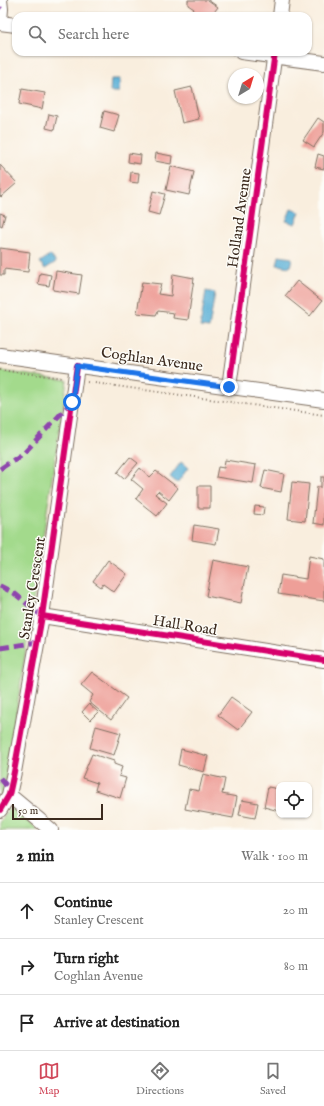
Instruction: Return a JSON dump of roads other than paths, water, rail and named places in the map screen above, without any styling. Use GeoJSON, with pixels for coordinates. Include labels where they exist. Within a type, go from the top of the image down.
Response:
{"type":"FeatureCollection","features":[{"type":"Feature","properties":{"kind":"street"},"geometry":{"type":"LineString","coordinates":[[0,0],[0,22],[12,24]]}},
{"type":"Feature","properties":{"kind":"street"},"geometry":{"type":"LineString","coordinates":[[280,12],[282,0]]}},
{"type":"Feature","properties":{"kind":"street","name":"Holland Avenue"},"geometry":{"type":"LineString","coordinates":[[229,387],[274,56]]}},
{"type":"Feature","properties":{"kind":"street"},"geometry":{"type":"LineString","coordinates":[[284,56],[324,64]]}},
{"type":"Feature","properties":{"kind":"street","name":"Coghlan Avenue"},"geometry":{"type":"LineString","coordinates":[[0,355],[324,400]]}},
{"type":"Feature","properties":{"kind":"street","name":"Stanley Crescent"},"geometry":{"type":"LineString","coordinates":[[0,810],[9,796],[42,616],[77,366]]}},
{"type":"Feature","properties":{"kind":"street","name":"Hall Road"},"geometry":{"type":"LineString","coordinates":[[42,616],[324,660]]}},
{"type":"Feature","properties":{"kind":"street"},"geometry":{"type":"LineString","coordinates":[[9,796],[51,830]]}},
{"type":"Feature","properties":{"kind":"water"},"geometry":{"type":"Polygon","coordinates":[[[111,79],[120,79],[119,92],[110,92],[111,79]]]}},
{"type":"Feature","properties":{"kind":"water"},"geometry":{"type":"Polygon","coordinates":[[[291,209],[300,212],[295,224],[286,221],[291,209]]]}},
{"type":"Feature","properties":{"kind":"water"},"geometry":{"type":"Polygon","coordinates":[[[50,255],[56,262],[45,269],[40,262],[50,255]]]}},
{"type":"Feature","properties":{"kind":"water"},"geometry":{"type":"Polygon","coordinates":[[[279,256],[292,258],[290,267],[277,265],[279,256]]]}},
{"type":"Feature","properties":{"kind":"water"},"geometry":{"type":"Polygon","coordinates":[[[206,291],[215,293],[209,328],[200,327],[206,291]]]}},
{"type":"Feature","properties":{"kind":"water"},"geometry":{"type":"Polygon","coordinates":[[[181,462],[188,468],[177,483],[170,477],[181,462]]]}}]}
